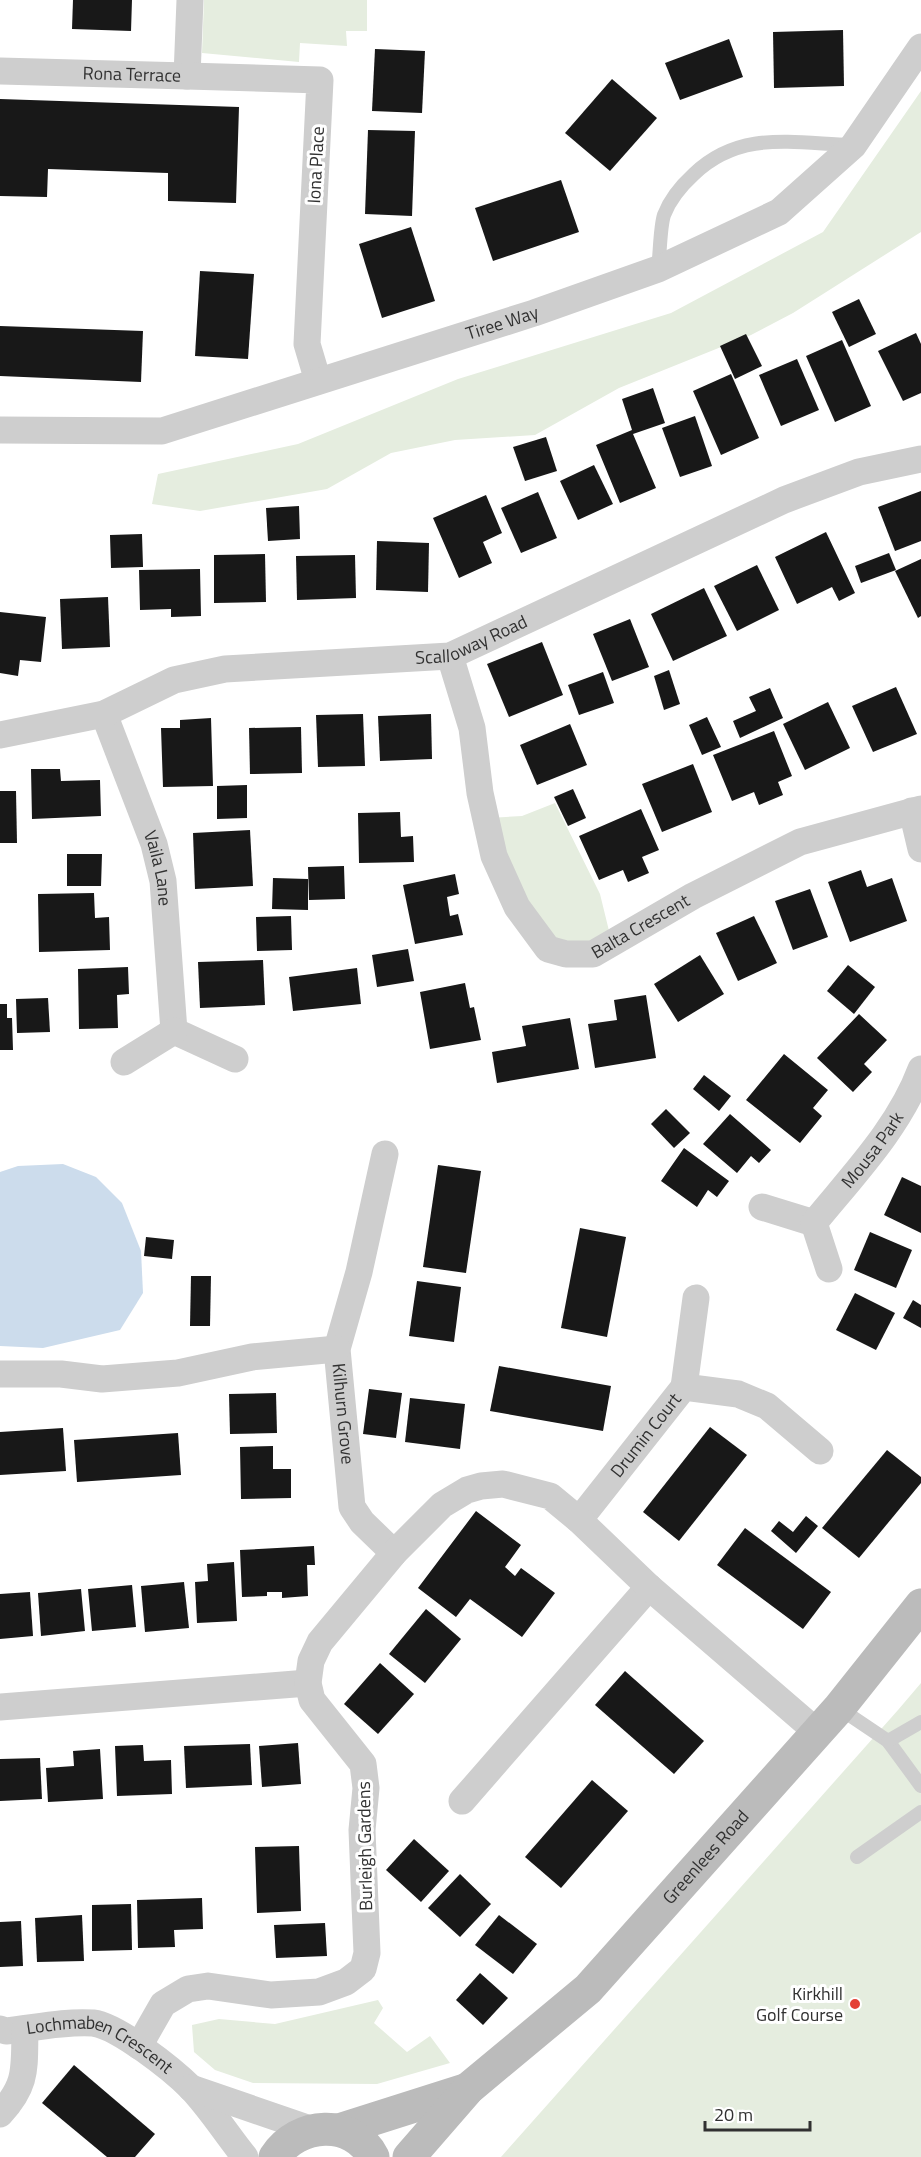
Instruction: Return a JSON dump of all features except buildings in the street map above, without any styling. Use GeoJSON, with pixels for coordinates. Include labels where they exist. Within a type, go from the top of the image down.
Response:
{"type":"FeatureCollection","features":[{"type":"Feature","properties":{"kind":"main road","name":"Greenlees Road"},"geometry":{"type":"LineString","coordinates":[[409,2157],[470,2088],[588,1989],[839,1708],[921,1605]]}},
{"type":"Feature","properties":{"kind":"main road","name":"Greenlees Road"},"geometry":{"type":"LineString","coordinates":[[275,2157],[280,2149],[295,2136],[326,2130],[470,2088]]}},
{"type":"Feature","properties":{"kind":"main road"},"geometry":{"type":"LineString","coordinates":[[326,2130],[356,2138],[373,2157]]}},
{"type":"Feature","properties":{"kind":"street","name":"Rona Terrace"},"geometry":{"type":"LineString","coordinates":[[0,71],[187,76],[190,0]]}},
{"type":"Feature","properties":{"kind":"street","name":"Tiree Way"},"geometry":{"type":"LineString","coordinates":[[0,430],[162,431],[534,313],[658,269],[780,212],[853,146],[921,47]]}},
{"type":"Feature","properties":{"kind":"street","name":"Iona Place"},"geometry":{"type":"LineString","coordinates":[[187,76],[320,80],[307,344],[318,381]]}},
{"type":"Feature","properties":{"kind":"street","name":"Scalloway Road"},"geometry":{"type":"LineString","coordinates":[[0,735],[104,714],[174,680],[225,669],[450,656],[784,500],[859,472],[921,459]]}},
{"type":"Feature","properties":{"kind":"street","name":"Balta Crescent"},"geometry":{"type":"LineString","coordinates":[[450,656],[472,728],[480,794],[494,856],[517,907],[548,949],[566,954],[593,954],[693,896],[800,842],[917,810]]}},
{"type":"Feature","properties":{"kind":"street","name":"Vaila Lane"},"geometry":{"type":"LineString","coordinates":[[104,714],[153,844],[163,881],[174,1031]]}},
{"type":"Feature","properties":{"kind":"street"},"geometry":{"type":"LineString","coordinates":[[917,810],[921,849]]}},
{"type":"Feature","properties":{"kind":"street"},"geometry":{"type":"LineString","coordinates":[[124,1062],[174,1031],[236,1059]]}},
{"type":"Feature","properties":{"kind":"street","name":"Mousa Park"},"geometry":{"type":"LineString","coordinates":[[814,1223],[880,1142],[911,1095],[921,1069]]}},
{"type":"Feature","properties":{"kind":"street","name":"Kilhurn Grove"},"geometry":{"type":"LineString","coordinates":[[385,1154],[359,1272],[337,1349],[352,1507],[362,1522],[394,1553]]}},
{"type":"Feature","properties":{"kind":"street"},"geometry":{"type":"LineString","coordinates":[[762,1207],[814,1223],[829,1269]]}},
{"type":"Feature","properties":{"kind":"street"},"geometry":{"type":"LineString","coordinates":[[684,1387],[696,1298]]}},
{"type":"Feature","properties":{"kind":"street"},"geometry":{"type":"LineString","coordinates":[[0,1374],[61,1374],[102,1379],[178,1373],[252,1357],[337,1349]]}},
{"type":"Feature","properties":{"kind":"street","name":"Drumin Court"},"geometry":{"type":"LineString","coordinates":[[579,1520],[684,1387],[738,1394],[767,1406],[820,1451]]}},
{"type":"Feature","properties":{"kind":"street"},"geometry":{"type":"LineString","coordinates":[[0,1707],[308,1683],[311,1661],[320,1642],[394,1553],[442,1505],[467,1490],[503,1484],[550,1497],[579,1520],[649,1587],[817,1732]]}},
{"type":"Feature","properties":{"kind":"street"},"geometry":{"type":"LineString","coordinates":[[462,1801],[649,1587]]}},
{"type":"Feature","properties":{"kind":"street","name":"Burleigh Gardens"},"geometry":{"type":"LineString","coordinates":[[139,2046],[163,2004],[188,1989],[208,1986],[271,1995],[320,1992],[346,1982],[363,1969],[367,1953],[362,1830],[366,1788],[363,1764],[312,1700],[308,1683]]}},
{"type":"Feature","properties":{"kind":"street","name":"Lochmaben Crescent"},"geometry":{"type":"LineString","coordinates":[[12,2029],[95,2024],[119,2033],[139,2046],[191,2088],[245,2157]]}},
{"type":"Feature","properties":{"kind":"street"},"geometry":{"type":"LineString","coordinates":[[0,2114],[15,2097],[24,2072],[12,2029]]}},
{"type":"Feature","properties":{"kind":"street","name":"Lochmaben Crescent"},"geometry":{"type":"LineString","coordinates":[[191,2088],[326,2130]]}},
{"type":"Feature","properties":{"kind":"lane"},"geometry":{"type":"LineString","coordinates":[[658,269],[664,215],[681,186],[707,161],[734,147],[766,141],[853,146]]}},
{"type":"Feature","properties":{"kind":"lane"},"geometry":{"type":"LineString","coordinates":[[839,1708],[888,1741],[921,1786]]}},
{"type":"Feature","properties":{"kind":"lane"},"geometry":{"type":"LineString","coordinates":[[888,1741],[921,1722]]}},
{"type":"Feature","properties":{"kind":"lane"},"geometry":{"type":"LineString","coordinates":[[858,1857],[921,1812]]}},
{"type":"Feature","properties":{"kind":"shaded area"},"geometry":{"type":"Polygon","coordinates":[[[204,0],[367,0],[367,31],[346,31],[347,46],[300,43],[299,62],[202,53],[204,0]]]}},
{"type":"Feature","properties":{"kind":"shaded area"},"geometry":{"type":"Polygon","coordinates":[[[921,91],[921,232],[793,313],[751,335],[619,388],[535,435],[455,440],[391,453],[327,489],[200,511],[152,504],[158,474],[298,444],[458,379],[671,313],[823,232],[921,91]]]}},
{"type":"Feature","properties":{"kind":"shaded area"},"geometry":{"type":"Polygon","coordinates":[[[555,803],[600,894],[611,939],[566,948],[540,931],[489,818],[522,816],[555,803]]]}},
{"type":"Feature","properties":{"kind":"shaded area"},"geometry":{"type":"Polygon","coordinates":[[[921,1683],[921,2157],[501,2157],[898,1710],[921,1683]]]}},
{"type":"Feature","properties":{"kind":"shaded area"},"geometry":{"type":"Polygon","coordinates":[[[378,2000],[383,2008],[374,2023],[407,2052],[430,2036],[450,2063],[377,2084],[253,2083],[215,2070],[194,2052],[192,2025],[219,2019],[275,2024],[378,2000]]]}},
{"type":"Feature","properties":{"kind":"water"},"geometry":{"type":"Polygon","coordinates":[[[63,1164],[96,1177],[122,1203],[141,1251],[143,1293],[120,1330],[43,1348],[0,1346],[0,1172],[18,1166],[63,1164]]]}},
{"type":"Feature","properties":{"kind":"place","name":"Kirkhill Golf Course"},"geometry":{"type":"Point","coordinates":[855,2004]}}]}
